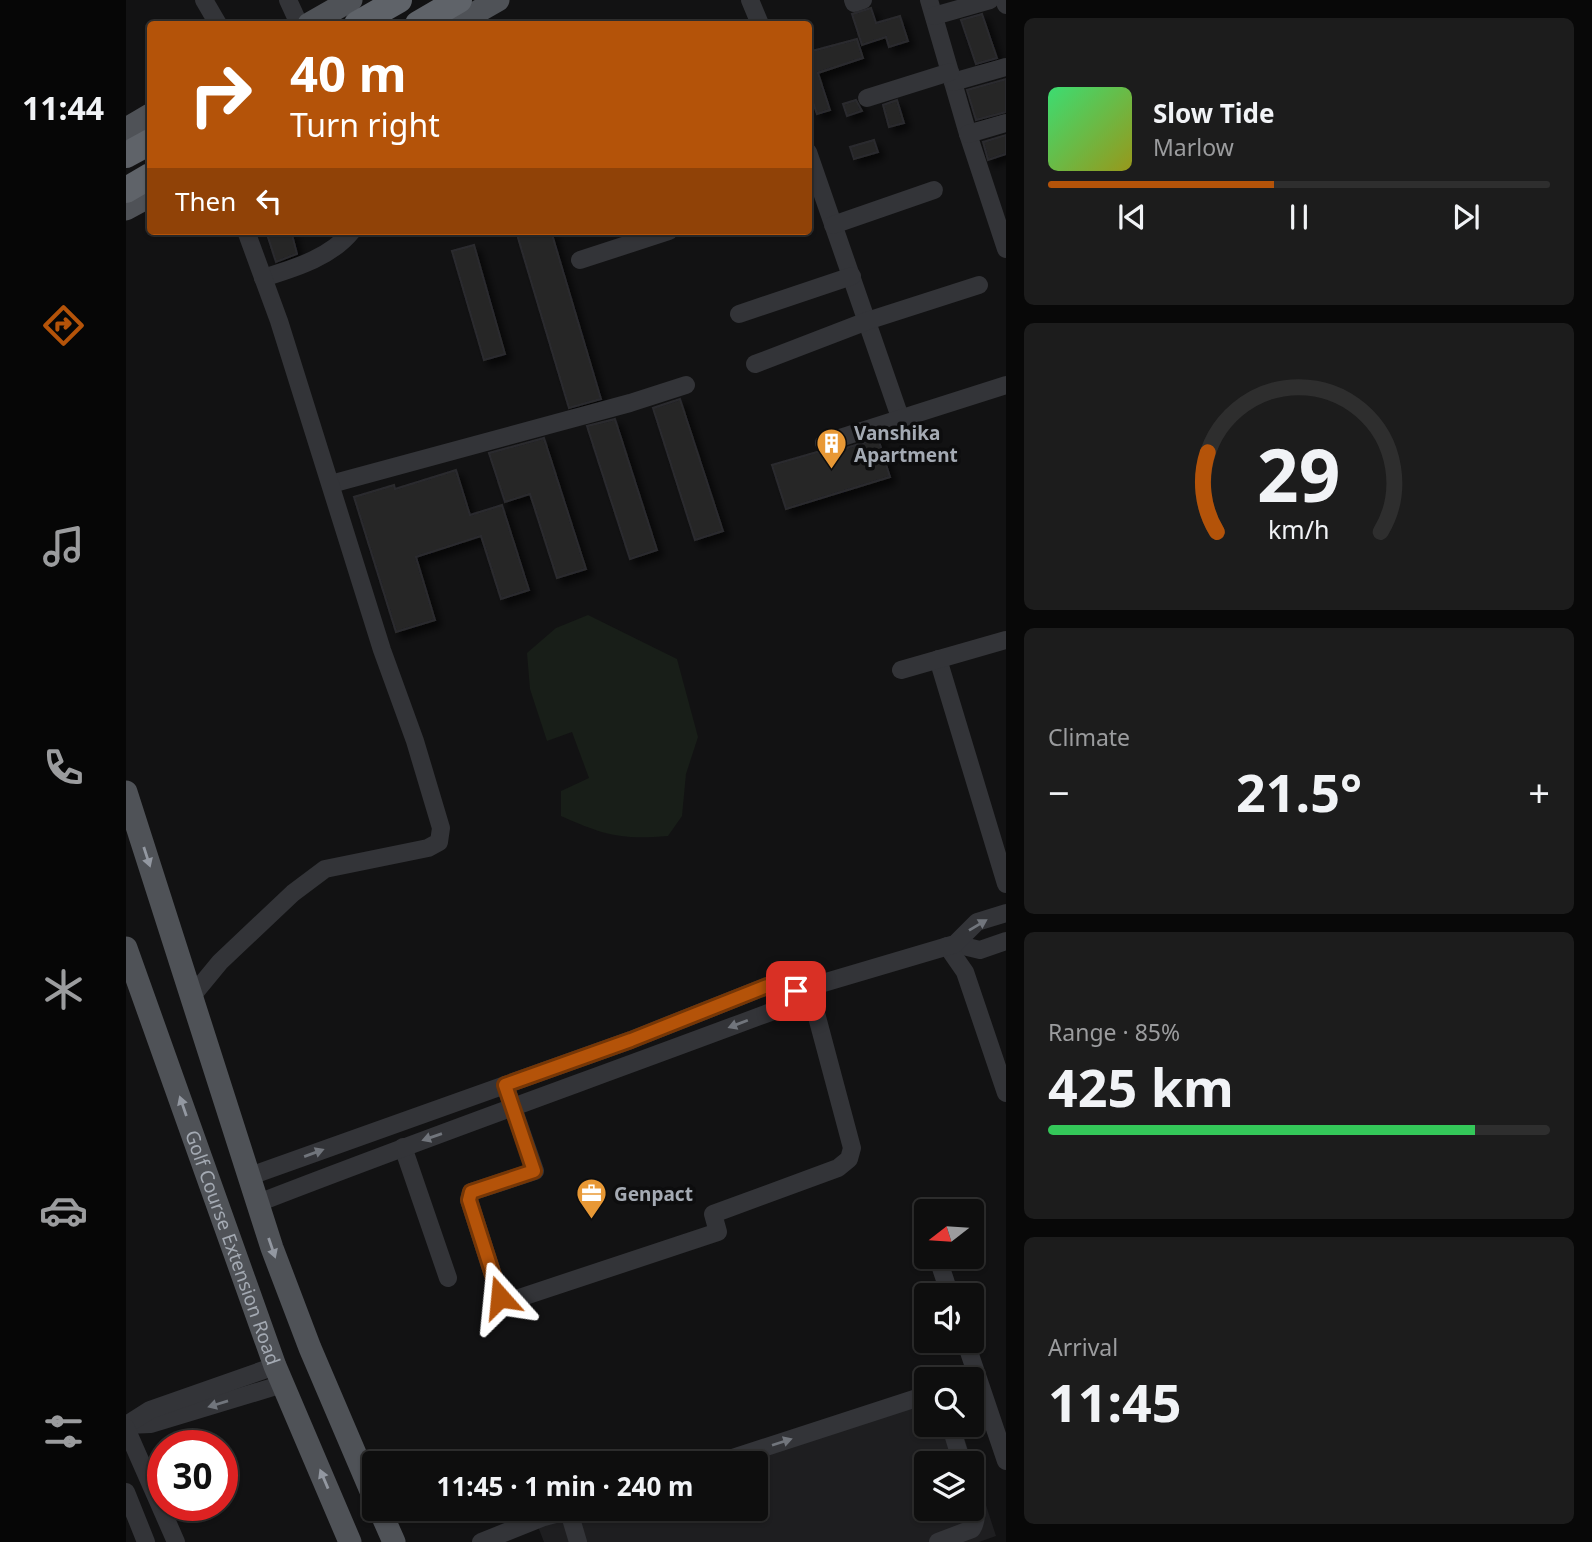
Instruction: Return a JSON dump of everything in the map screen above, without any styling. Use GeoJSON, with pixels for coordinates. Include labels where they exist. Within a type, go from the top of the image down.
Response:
{"type":"FeatureCollection","features":[{"type":"Feature","properties":{"kind":"highway"},"geometry":{"type":"LineString","coordinates":[[362,21],[399,0]]}},
{"type":"Feature","properties":{"kind":"highway"},"geometry":{"type":"LineString","coordinates":[[423,21],[459,0]]}},
{"type":"Feature","properties":{"kind":"highway"},"geometry":{"type":"LineString","coordinates":[[126,155],[147,144]]}},
{"type":"Feature","properties":{"kind":"highway"},"geometry":{"type":"LineString","coordinates":[[126,190],[147,179]]}},
{"type":"Feature","properties":{"kind":"main road"},"geometry":{"type":"LineString","coordinates":[[314,21],[351,0]]}},
{"type":"Feature","properties":{"kind":"main road"},"geometry":{"type":"LineString","coordinates":[[461,21],[498,0]]}},
{"type":"Feature","properties":{"kind":"main road"},"geometry":{"type":"LineString","coordinates":[[126,129],[147,117]]}},
{"type":"Feature","properties":{"kind":"main road"},"geometry":{"type":"LineString","coordinates":[[126,209],[147,198]]}},
{"type":"Feature","properties":{"kind":"main road"},"geometry":{"type":"LineString","coordinates":[[126,792],[258,1203],[310,1349],[362,1471]]}},
{"type":"Feature","properties":{"kind":"main road","name":"Golf Course Extension Road"},"geometry":{"type":"LineString","coordinates":[[126,948],[279,1375],[350,1542]]}},
{"type":"Feature","properties":{"kind":"main road"},"geometry":{"type":"LineString","coordinates":[[385,1521],[394,1542]]}},
{"type":"Feature","properties":{"kind":"street"},"geometry":{"type":"LineString","coordinates":[[204,0],[216,21]]}},
{"type":"Feature","properties":{"kind":"street"},"geometry":{"type":"LineString","coordinates":[[288,0],[298,21]]}},
{"type":"Feature","properties":{"kind":"street"},"geometry":{"type":"LineString","coordinates":[[750,0],[759,21]]}},
{"type":"Feature","properties":{"kind":"street"},"geometry":{"type":"LineString","coordinates":[[853,0],[854,3],[863,0]]}},
{"type":"Feature","properties":{"kind":"street"},"geometry":{"type":"LineString","coordinates":[[990,0],[931,8],[968,134],[1006,249]]}},
{"type":"Feature","properties":{"kind":"street"},"geometry":{"type":"LineString","coordinates":[[867,98],[951,77],[1006,67]]}},
{"type":"Feature","properties":{"kind":"street"},"geometry":{"type":"LineString","coordinates":[[968,134],[1006,123]]}},
{"type":"Feature","properties":{"kind":"street"},"geometry":{"type":"LineString","coordinates":[[813,184],[833,225],[901,420]]}},
{"type":"Feature","properties":{"kind":"street"},"geometry":{"type":"LineString","coordinates":[[833,225],[934,190]]}},
{"type":"Feature","properties":{"kind":"street"},"geometry":{"type":"LineString","coordinates":[[192,996],[220,962],[293,893],[325,869],[428,848],[439,842],[442,828],[247,235]]}},
{"type":"Feature","properties":{"kind":"street"},"geometry":{"type":"LineString","coordinates":[[263,278],[300,266],[336,248],[348,235]]}},
{"type":"Feature","properties":{"kind":"street"},"geometry":{"type":"LineString","coordinates":[[580,260],[657,235]]}},
{"type":"Feature","properties":{"kind":"street"},"geometry":{"type":"LineString","coordinates":[[739,314],[852,276]]}},
{"type":"Feature","properties":{"kind":"street"},"geometry":{"type":"LineString","coordinates":[[755,364],[867,321],[979,285]]}},
{"type":"Feature","properties":{"kind":"street"},"geometry":{"type":"LineString","coordinates":[[331,484],[629,403],[685,385]]}},
{"type":"Feature","properties":{"kind":"street"},"geometry":{"type":"LineString","coordinates":[[824,443],[1006,386]]}},
{"type":"Feature","properties":{"kind":"street"},"geometry":{"type":"LineString","coordinates":[[901,670],[1006,639]]}},
{"type":"Feature","properties":{"kind":"street"},"geometry":{"type":"LineString","coordinates":[[938,660],[1006,884]]}},
{"type":"Feature","properties":{"kind":"street"},"geometry":{"type":"LineString","coordinates":[[258,1203],[776,1010],[803,989],[951,945],[977,922],[1006,913]]}},
{"type":"Feature","properties":{"kind":"street"},"geometry":{"type":"LineString","coordinates":[[951,945],[981,950],[1006,942]]}},
{"type":"Feature","properties":{"kind":"street"},"geometry":{"type":"LineString","coordinates":[[951,945],[965,972],[1006,1093]]}},
{"type":"Feature","properties":{"kind":"street"},"geometry":{"type":"LineString","coordinates":[[250,1176],[631,1040],[767,986],[803,989]]}},
{"type":"Feature","properties":{"kind":"street"},"geometry":{"type":"LineString","coordinates":[[505,1085],[534,1171],[471,1192],[469,1200],[500,1297],[507,1302],[718,1232],[713,1214],[838,1168],[849,1159],[852,1148],[803,989]]}},
{"type":"Feature","properties":{"kind":"street"},"geometry":{"type":"LineString","coordinates":[[454,1103],[462,1126]]}},
{"type":"Feature","properties":{"kind":"street"},"geometry":{"type":"LineString","coordinates":[[403,1147],[448,1278]]}},
{"type":"Feature","properties":{"kind":"street"},"geometry":{"type":"LineString","coordinates":[[969,1353],[1006,1461]]}},
{"type":"Feature","properties":{"kind":"street"},"geometry":{"type":"LineString","coordinates":[[176,1542],[126,1426],[151,1424],[279,1375]]}},
{"type":"Feature","properties":{"kind":"street"},"geometry":{"type":"LineString","coordinates":[[754,1451],[914,1399]]}},
{"type":"Feature","properties":{"kind":"street"},"geometry":{"type":"LineString","coordinates":[[126,1492],[146,1542]]}},
{"type":"Feature","properties":{"kind":"street"},"geometry":{"type":"LineString","coordinates":[[481,1542],[534,1521]]}},
{"type":"Feature","properties":{"kind":"street"},"geometry":{"type":"LineString","coordinates":[[575,1521],[578,1542]]}},
{"type":"Feature","properties":{"kind":"street"},"geometry":{"type":"LineString","coordinates":[[938,1542],[972,1529],[976,1521]]}},
{"type":"Feature","properties":{"kind":"shaded area"},"geometry":{"type":"Polygon","coordinates":[[[588,615],[677,659],[698,737],[686,774],[682,816],[668,836],[613,835],[561,816],[561,791],[589,778],[572,732],[547,741],[530,689],[527,653],[556,628],[588,615]]]}},
{"type":"Feature","properties":{"kind":"shaded area"},"geometry":{"type":"Polygon","coordinates":[[[914,1401],[914,1437],[964,1437],[968,1451],[914,1451],[914,1521],[984,1521],[984,1499],[996,1536],[979,1542],[544,1542],[537,1524],[546,1521],[768,1521],[768,1451],[761,1451],[914,1401]]]}},
{"type":"Feature","properties":{"kind":"building"},"geometry":{"type":"Polygon","coordinates":[[[871,8],[876,23],[900,16],[908,41],[889,47],[886,37],[862,45],[852,14],[871,8]]]}},
{"type":"Feature","properties":{"kind":"building"},"geometry":{"type":"Polygon","coordinates":[[[982,14],[997,58],[976,64],[961,20],[982,14]]]}},
{"type":"Feature","properties":{"kind":"building"},"geometry":{"type":"Polygon","coordinates":[[[857,39],[863,58],[818,73],[830,110],[817,114],[812,100],[812,51],[857,39]]]}},
{"type":"Feature","properties":{"kind":"building"},"geometry":{"type":"Polygon","coordinates":[[[1006,79],[1006,112],[976,120],[967,90],[1006,79]]]}},
{"type":"Feature","properties":{"kind":"building"},"geometry":{"type":"Polygon","coordinates":[[[856,100],[862,111],[847,116],[843,104],[856,100]]]}},
{"type":"Feature","properties":{"kind":"building"},"geometry":{"type":"Polygon","coordinates":[[[897,100],[904,123],[889,127],[883,105],[897,100]]]}},
{"type":"Feature","properties":{"kind":"building"},"geometry":{"type":"Polygon","coordinates":[[[1006,135],[1006,154],[988,160],[983,142],[1006,135]]]}},
{"type":"Feature","properties":{"kind":"building"},"geometry":{"type":"Polygon","coordinates":[[[874,140],[878,152],[854,159],[850,147],[874,140]]]}},
{"type":"Feature","properties":{"kind":"building"},"geometry":{"type":"Polygon","coordinates":[[[267,235],[292,235],[297,254],[276,262],[267,235]]]}},
{"type":"Feature","properties":{"kind":"building"},"geometry":{"type":"Polygon","coordinates":[[[517,235],[552,235],[601,399],[569,408],[517,235]]]}},
{"type":"Feature","properties":{"kind":"building"},"geometry":{"type":"Polygon","coordinates":[[[474,245],[505,354],[484,360],[452,251],[474,245]]]}},
{"type":"Feature","properties":{"kind":"building"},"geometry":{"type":"Polygon","coordinates":[[[680,399],[723,531],[695,540],[653,408],[680,399]]]}},
{"type":"Feature","properties":{"kind":"building"},"geometry":{"type":"Polygon","coordinates":[[[615,419],[657,550],[630,559],[587,426],[615,419]]]}},
{"type":"Feature","properties":{"kind":"building"},"geometry":{"type":"Polygon","coordinates":[[[544,438],[586,569],[557,578],[530,494],[505,502],[489,453],[544,438]]]}},
{"type":"Feature","properties":{"kind":"building","name":"Vanshika Apartment"},"geometry":{"type":"Polygon","coordinates":[[[878,438],[890,477],[786,509],[772,465],[817,452],[827,454],[878,438]]]}},
{"type":"Feature","properties":{"kind":"building"},"geometry":{"type":"Polygon","coordinates":[[[456,470],[470,515],[502,505],[529,590],[501,599],[481,536],[416,557],[435,620],[396,632],[354,497],[394,485],[395,489],[456,470]]]}},
{"type":"Feature","properties":{"kind":"place","name":"Vanshika Apartment"},"geometry":{"type":"Point","coordinates":[831,471]}},
{"type":"Feature","properties":{"kind":"place","name":"Genpact"},"geometry":{"type":"Point","coordinates":[591,1221]}},
{"type":"Feature","properties":{"kind":"route"},"geometry":{"type":"LineString","coordinates":[[500,1297],[469,1200],[471,1192],[534,1171],[505,1085],[631,1040],[767,986],[796,991]]}}]}
